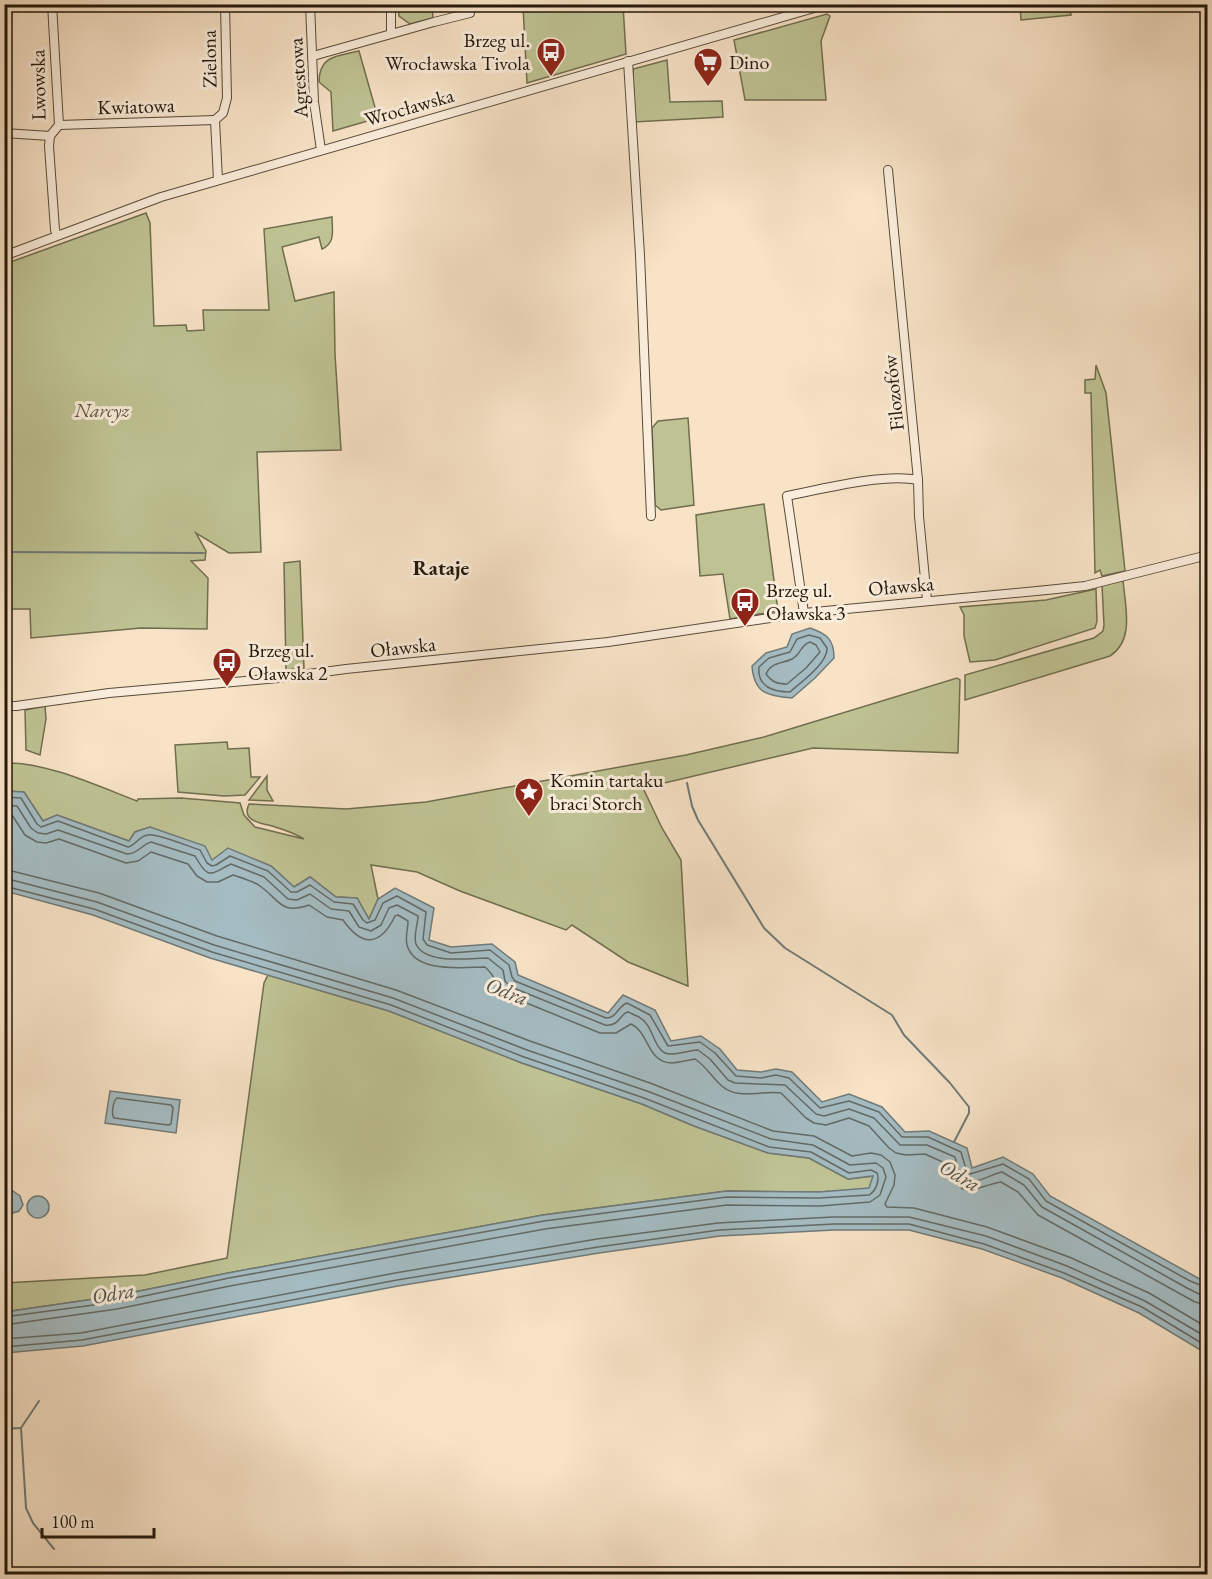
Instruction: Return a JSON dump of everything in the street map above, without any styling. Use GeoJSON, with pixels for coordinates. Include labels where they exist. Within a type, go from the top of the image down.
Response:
{"type":"FeatureCollection","features":[{"type":"Feature","properties":{"kind":"street","name":"Lwowska"},"geometry":{"type":"LineString","coordinates":[[52,4],[59,125],[50,136],[54,230],[57,235]]}},
{"type":"Feature","properties":{"kind":"street","name":"Zielona"},"geometry":{"type":"LineString","coordinates":[[214,120],[223,113],[227,99],[225,4]]}},
{"type":"Feature","properties":{"kind":"street","name":"Agrestowa"},"geometry":{"type":"LineString","coordinates":[[310,4],[314,102],[321,150]]}},
{"type":"Feature","properties":{"kind":"street"},"geometry":{"type":"LineString","coordinates":[[391,4],[391,33]]}},
{"type":"Feature","properties":{"kind":"street","name":"Wrocławska"},"geometry":{"type":"LineString","coordinates":[[4,255],[160,197],[828,4]]}},
{"type":"Feature","properties":{"kind":"street"},"geometry":{"type":"LineString","coordinates":[[313,56],[470,9]]}},
{"type":"Feature","properties":{"kind":"street"},"geometry":{"type":"LineString","coordinates":[[628,62],[640,255],[651,516]]}},
{"type":"Feature","properties":{"kind":"street","name":"Kwiatowa"},"geometry":{"type":"LineString","coordinates":[[59,125],[214,120]]}},
{"type":"Feature","properties":{"kind":"street"},"geometry":{"type":"LineString","coordinates":[[214,120],[218,180]]}},
{"type":"Feature","properties":{"kind":"street"},"geometry":{"type":"LineString","coordinates":[[4,133],[50,136]]}},
{"type":"Feature","properties":{"kind":"street","name":"Filozofów"},"geometry":{"type":"LineString","coordinates":[[888,170],[918,480],[927,600]]}},
{"type":"Feature","properties":{"kind":"street"},"geometry":{"type":"LineString","coordinates":[[804,613],[787,496],[853,483],[907,478],[918,480]]}},
{"type":"Feature","properties":{"kind":"street","name":"Oławska"},"geometry":{"type":"LineString","coordinates":[[4,706],[109,693],[278,678],[608,642],[804,613],[927,600],[1000,596],[1085,586],[1208,555]]}},
{"type":"Feature","properties":{"kind":"green space"},"geometry":{"type":"Polygon","coordinates":[[[398,5],[432,5],[433,18],[410,24],[399,16],[398,5]]]}},
{"type":"Feature","properties":{"kind":"green space"},"geometry":{"type":"Polygon","coordinates":[[[506,5],[623,5],[626,54],[527,83],[523,6],[506,7],[506,5]]]}},
{"type":"Feature","properties":{"kind":"green space"},"geometry":{"type":"Polygon","coordinates":[[[1020,5],[1070,5],[1071,15],[1021,20],[1020,5]]]}},
{"type":"Feature","properties":{"kind":"green space"},"geometry":{"type":"Polygon","coordinates":[[[827,14],[830,16],[821,41],[826,100],[745,100],[734,40],[827,14]]]}},
{"type":"Feature","properties":{"kind":"green space"},"geometry":{"type":"Polygon","coordinates":[[[359,51],[378,118],[333,131],[331,92],[319,82],[322,66],[331,58],[359,51]]]}},
{"type":"Feature","properties":{"kind":"green space"},"geometry":{"type":"Polygon","coordinates":[[[667,60],[670,102],[722,101],[723,117],[634,122],[633,69],[667,60]]]}},
{"type":"Feature","properties":{"kind":"green space","name":"Narcyz"},"geometry":{"type":"Polygon","coordinates":[[[146,213],[150,223],[154,326],[186,325],[187,331],[204,330],[203,310],[269,310],[264,229],[332,217],[331,240],[322,249],[319,237],[282,247],[295,301],[334,292],[341,450],[257,452],[261,552],[229,553],[196,533],[206,551],[205,560],[191,561],[208,578],[207,629],[141,628],[31,638],[30,609],[10,609],[11,556],[5,556],[5,264],[146,213]]]}},
{"type":"Feature","properties":{"kind":"green space"},"geometry":{"type":"Polygon","coordinates":[[[1096,365],[1106,393],[1125,571],[1102,576],[1100,570],[1095,573],[1091,393],[1085,393],[1085,380],[1095,379],[1096,365]]]}},
{"type":"Feature","properties":{"kind":"green space"},"geometry":{"type":"Polygon","coordinates":[[[688,418],[694,505],[661,510],[655,505],[652,428],[658,421],[688,418]]]}},
{"type":"Feature","properties":{"kind":"green space"},"geometry":{"type":"Polygon","coordinates":[[[764,504],[778,611],[730,619],[723,574],[700,576],[696,515],[764,504]]]}},
{"type":"Feature","properties":{"kind":"green space"},"geometry":{"type":"Polygon","coordinates":[[[300,561],[304,668],[286,670],[284,563],[300,561]]]}},
{"type":"Feature","properties":{"kind":"green space"},"geometry":{"type":"Polygon","coordinates":[[[1123,580],[1126,632],[1118,649],[1110,656],[965,700],[965,675],[1094,638],[1103,631],[1104,625],[1102,585],[1123,580]]]}},
{"type":"Feature","properties":{"kind":"green space"},"geometry":{"type":"Polygon","coordinates":[[[1096,589],[1097,621],[1095,628],[995,660],[970,662],[964,636],[964,615],[960,607],[1046,600],[1096,589]]]}},
{"type":"Feature","properties":{"kind":"green space"},"geometry":{"type":"Polygon","coordinates":[[[957,678],[960,680],[958,753],[813,748],[643,788],[662,828],[681,860],[688,986],[628,962],[572,925],[566,930],[460,891],[417,872],[371,865],[378,899],[369,919],[357,898],[336,897],[310,877],[294,887],[271,866],[212,861],[150,827],[135,832],[129,841],[57,815],[43,821],[24,792],[5,791],[5,763],[20,763],[54,770],[137,801],[138,799],[181,798],[240,803],[244,815],[255,827],[304,839],[253,820],[247,810],[249,804],[346,809],[426,802],[686,755],[764,737],[957,678]]]}},
{"type":"Feature","properties":{"kind":"green space"},"geometry":{"type":"Polygon","coordinates":[[[45,706],[46,719],[40,755],[26,750],[25,710],[45,706]]]}},
{"type":"Feature","properties":{"kind":"green space"},"geometry":{"type":"Polygon","coordinates":[[[227,742],[228,749],[249,748],[251,777],[260,777],[245,795],[224,796],[178,792],[175,745],[227,742]]]}},
{"type":"Feature","properties":{"kind":"green space"},"geometry":{"type":"Polygon","coordinates":[[[267,776],[267,790],[273,801],[249,800],[267,776]]]}},
{"type":"Feature","properties":{"kind":"green space"},"geometry":{"type":"Polygon","coordinates":[[[268,975],[389,1011],[522,1063],[642,1104],[768,1153],[809,1158],[848,1179],[874,1176],[869,1189],[819,1192],[727,1191],[543,1215],[115,1296],[5,1312],[5,1283],[145,1275],[227,1258],[264,983],[268,975]]]}},
{"type":"Feature","properties":{"kind":"water"},"geometry":{"type":"Polygon","coordinates":[[[810,628],[828,638],[833,646],[834,658],[792,698],[775,696],[763,691],[756,682],[752,666],[766,653],[787,647],[792,634],[810,628]]]}},
{"type":"Feature","properties":{"kind":"water","name":"Odra"},"geometry":{"type":"Polygon","coordinates":[[[5,791],[24,792],[43,821],[57,815],[129,841],[135,832],[150,827],[205,846],[212,860],[228,848],[271,866],[294,887],[310,877],[336,897],[357,898],[369,919],[378,899],[395,888],[434,908],[429,940],[451,947],[492,944],[515,962],[518,975],[608,1013],[623,995],[655,1010],[671,1041],[701,1036],[720,1049],[737,1070],[761,1072],[776,1069],[792,1072],[822,1102],[849,1094],[882,1107],[905,1132],[929,1131],[967,1148],[972,1168],[1003,1157],[1033,1174],[1050,1196],[1207,1283],[1207,1354],[1139,1313],[1062,1278],[982,1249],[909,1230],[834,1230],[720,1236],[398,1286],[83,1346],[5,1353],[5,1312],[115,1296],[543,1215],[727,1191],[819,1192],[869,1188],[873,1176],[848,1179],[809,1158],[768,1153],[642,1104],[522,1063],[389,1011],[210,958],[93,915],[5,891],[5,791]]]}},
{"type":"Feature","properties":{"kind":"water"},"geometry":{"type":"Polygon","coordinates":[[[110,1091],[180,1100],[176,1133],[105,1123],[110,1091]]]}},
{"type":"Feature","properties":{"kind":"water"},"geometry":{"type":"Polygon","coordinates":[[[13,1191],[20,1196],[23,1205],[19,1211],[10,1214],[5,1211],[5,1194],[13,1191]]]}},
{"type":"Feature","properties":{"kind":"water"},"geometry":{"type":"Polygon","coordinates":[[[38,1196],[46,1199],[49,1207],[46,1215],[38,1218],[30,1215],[27,1207],[30,1199],[38,1196]]]}},
{"type":"Feature","properties":{"kind":"waterway"},"geometry":{"type":"LineString","coordinates":[[4,552],[204,553]]}},
{"type":"Feature","properties":{"kind":"waterway"},"geometry":{"type":"LineString","coordinates":[[687,783],[698,820],[764,928],[785,948],[892,1015],[904,1035],[950,1083],[969,1107],[969,1113],[954,1142]]}},
{"type":"Feature","properties":{"kind":"waterway"},"geometry":{"type":"LineString","coordinates":[[39,1401],[21,1428],[26,1508],[33,1523],[54,1549]]}},
{"type":"Feature","properties":{"kind":"waterway"},"geometry":{"type":"LineString","coordinates":[[4,1429],[20,1428]]}},
{"type":"Feature","properties":{"kind":"place","name":"Brzeg ul. Wrocławska Tivola"},"geometry":{"type":"Point","coordinates":[551,78]}},
{"type":"Feature","properties":{"kind":"place","name":"Dino"},"geometry":{"type":"Point","coordinates":[708,88]}},
{"type":"Feature","properties":{"kind":"place","name":"Brzeg ul. Oławska 3"},"geometry":{"type":"Point","coordinates":[745,628]}},
{"type":"Feature","properties":{"kind":"place","name":"Brzeg ul. Oławska 2"},"geometry":{"type":"Point","coordinates":[227,688]}},
{"type":"Feature","properties":{"kind":"place","name":"Komin tartaku braci Storch"},"geometry":{"type":"Point","coordinates":[529,818]}},
{"type":"Feature","properties":{"kind":"district","name":"Rataje"},"geometry":{"type":"Point","coordinates":[441,567]}}]}
